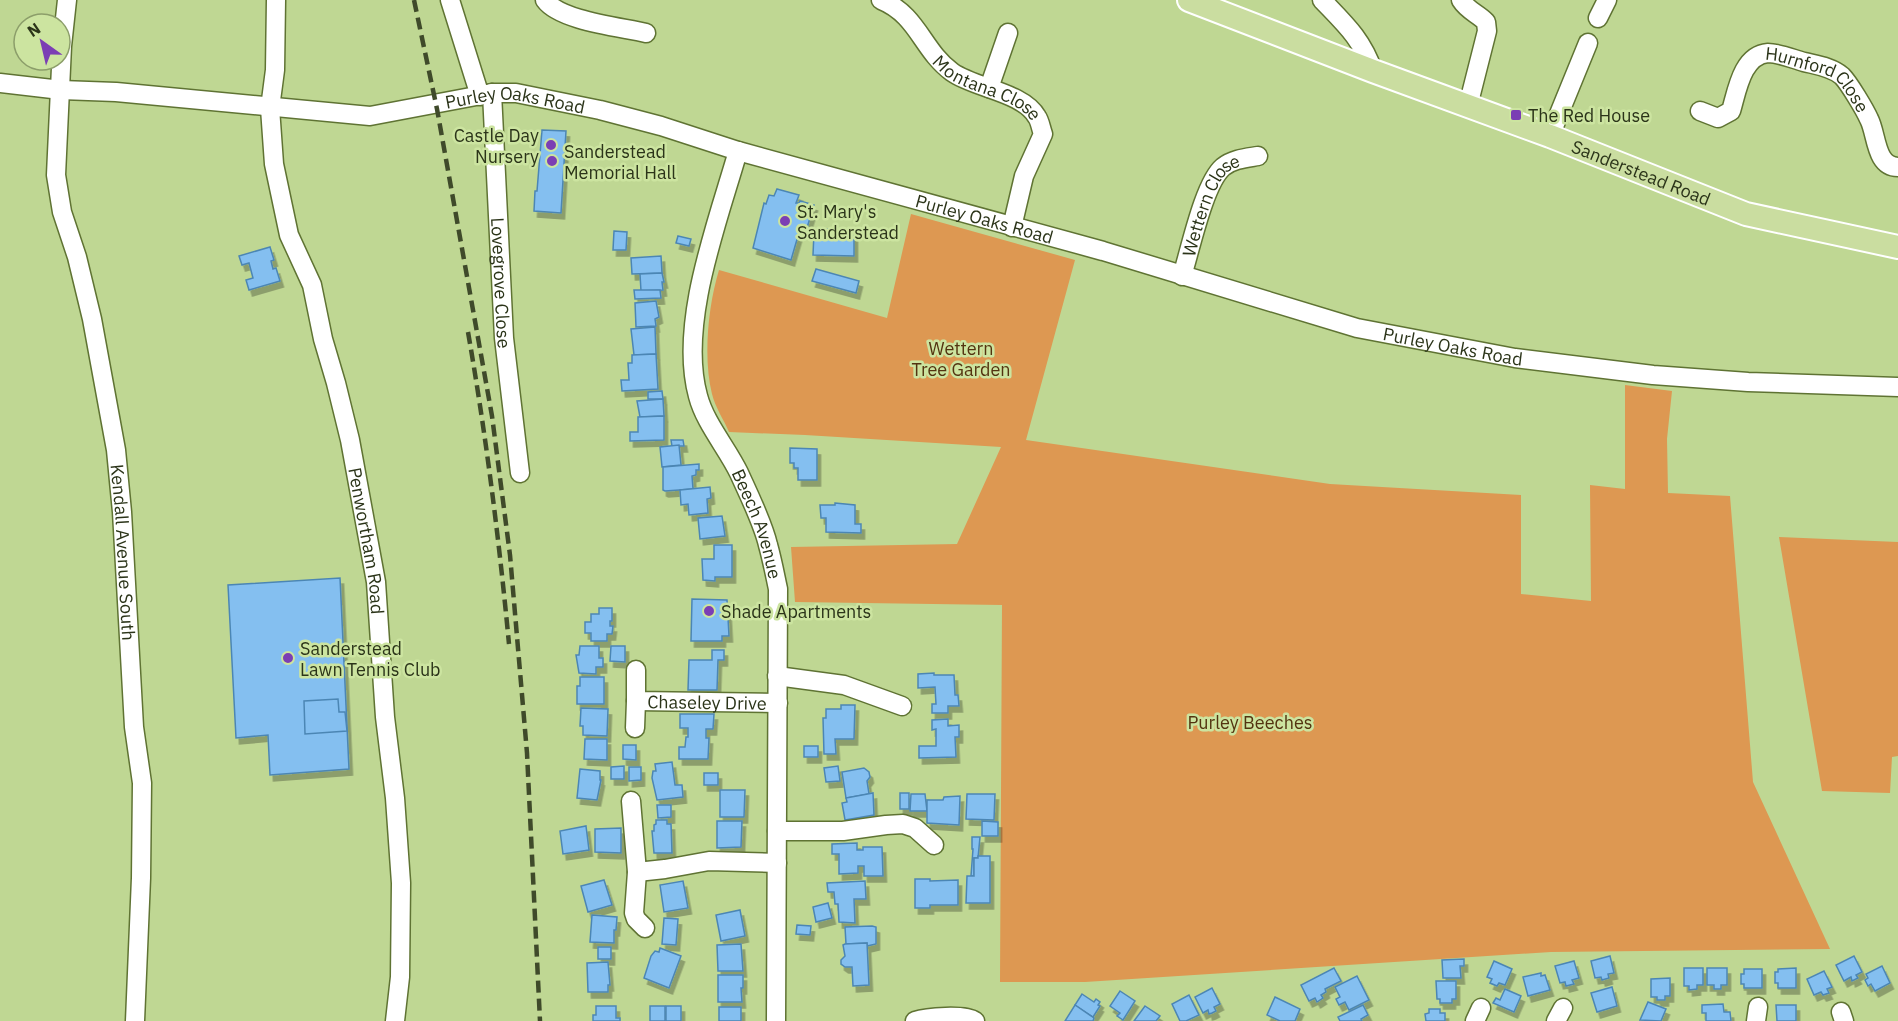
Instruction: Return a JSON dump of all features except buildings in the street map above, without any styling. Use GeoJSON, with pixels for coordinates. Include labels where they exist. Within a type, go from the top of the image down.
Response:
{"type":"FeatureCollection","features":[{"type":"Feature","properties":{"kind":"main road","name":"Sanderstead Road"},"geometry":{"type":"LineString","coordinates":[[1189,0],[1550,136],[1746,214],[1898,247]]}},
{"type":"Feature","properties":{"kind":"street","name":"Kendall Avenue South"},"geometry":{"type":"LineString","coordinates":[[67,0],[62,46],[56,175],[62,212],[77,257],[92,319],[116,450],[122,512],[134,727],[142,783],[135,1021]]}},
{"type":"Feature","properties":{"kind":"street","name":"Penwortham Road"},"geometry":{"type":"LineString","coordinates":[[276,0],[275,70],[270,108],[274,164],[281,205],[289,236],[312,285],[323,339],[350,440],[376,582],[385,717],[395,798],[401,883],[400,977],[395,1021]]}},
{"type":"Feature","properties":{"kind":"street","name":"Lovegrove Close"},"geometry":{"type":"LineString","coordinates":[[450,0],[486,95],[504,338],[520,473]]}},
{"type":"Feature","properties":{"kind":"street"},"geometry":{"type":"LineString","coordinates":[[545,0],[548,5],[568,16],[636,25]]}},
{"type":"Feature","properties":{"kind":"street","name":"Montana Close"},"geometry":{"type":"LineString","coordinates":[[881,0],[896,6],[912,22],[939,62],[954,74],[1019,100],[1037,116],[1043,134],[1024,176],[1012,227]]}},
{"type":"Feature","properties":{"kind":"street"},"geometry":{"type":"LineString","coordinates":[[1322,0],[1355,35],[1366,52],[1373,71]]}},
{"type":"Feature","properties":{"kind":"street"},"geometry":{"type":"LineString","coordinates":[[1461,0],[1466,9],[1477,14],[1486,22],[1487,31],[1468,106]]}},
{"type":"Feature","properties":{"kind":"street"},"geometry":{"type":"LineString","coordinates":[[1598,18],[1607,0]]}},
{"type":"Feature","properties":{"kind":"street"},"geometry":{"type":"LineString","coordinates":[[989,88],[1008,33]]}},
{"type":"Feature","properties":{"kind":"street"},"geometry":{"type":"LineString","coordinates":[[1550,136],[1588,43]]}},
{"type":"Feature","properties":{"kind":"street","name":"Hurnford Close"},"geometry":{"type":"LineString","coordinates":[[1700,111],[1718,118],[1731,111],[1745,68],[1756,56],[1770,53],[1827,68],[1842,76],[1870,121],[1875,144],[1883,159],[1893,167],[1898,167]]}},
{"type":"Feature","properties":{"kind":"street","name":"Purley Oaks Road"},"geometry":{"type":"LineString","coordinates":[[0,84],[116,92],[370,116],[486,95],[516,93],[600,110],[661,126],[738,151],[1103,251],[1357,328],[1515,358],[1653,375],[1748,382],[1898,387]]}},
{"type":"Feature","properties":{"kind":"street","name":"Beech Avenue"},"geometry":{"type":"LineString","coordinates":[[738,151],[702,276],[693,324],[694,363],[698,397],[738,471],[768,543],[778,589],[776,1021]]}},
{"type":"Feature","properties":{"kind":"street","name":"Wettern Close"},"geometry":{"type":"LineString","coordinates":[[1182,276],[1211,182],[1223,167],[1239,159],[1258,156]]}},
{"type":"Feature","properties":{"kind":"street","name":"Chaseley Drive"},"geometry":{"type":"LineString","coordinates":[[635,728],[636,670]]}},
{"type":"Feature","properties":{"kind":"street"},"geometry":{"type":"LineString","coordinates":[[777,676],[844,685],[902,706]]}},
{"type":"Feature","properties":{"kind":"street","name":"Chaseley Drive"},"geometry":{"type":"LineString","coordinates":[[636,701],[777,703]]}},
{"type":"Feature","properties":{"kind":"street"},"geometry":{"type":"LineString","coordinates":[[631,801],[637,872],[636,918],[645,928]]}},
{"type":"Feature","properties":{"kind":"street"},"geometry":{"type":"LineString","coordinates":[[777,831],[843,831],[903,824],[915,828],[934,845]]}},
{"type":"Feature","properties":{"kind":"street"},"geometry":{"type":"LineString","coordinates":[[637,872],[710,861],[777,863]]}},
{"type":"Feature","properties":{"kind":"street"},"geometry":{"type":"LineString","coordinates":[[915,1021],[967,1017],[975,1021]]}},
{"type":"Feature","properties":{"kind":"green space","name":"Purley Beeches"},"geometry":{"type":"Polygon","coordinates":[[[911,214],[1075,260],[1026,440],[1330,484],[1521,495],[1521,594],[1591,601],[1590,485],[1625,489],[1625,385],[1672,391],[1667,439],[1668,493],[1730,496],[1753,782],[1830,949],[1551,952],[1085,982],[1000,982],[1002,605],[795,602],[791,547],[957,544],[1001,447],[729,432],[715,404],[709,380],[708,332],[719,270],[887,318],[911,214]]]}},
{"type":"Feature","properties":{"kind":"green space"},"geometry":{"type":"Polygon","coordinates":[[[1779,537],[1898,542],[1898,756],[1892,757],[1890,793],[1822,791],[1779,537]]]}},
{"type":"Feature","properties":{"kind":"railway"},"geometry":{"type":"LineString","coordinates":[[414,0],[437,109],[492,416],[510,555],[527,753],[540,1021]]}},
{"type":"Feature","properties":{"kind":"railway"},"geometry":{"type":"LineString","coordinates":[[468,332],[492,487],[509,644]]}},
{"type":"Feature","properties":{"kind":"place","name":"The Red House"},"geometry":{"type":"Point","coordinates":[1516,115]}},
{"type":"Feature","properties":{"kind":"place","name":"Castle Day Nursery"},"geometry":{"type":"Point","coordinates":[551,145]}},
{"type":"Feature","properties":{"kind":"place","name":"Sanderstead Memorial Hall"},"geometry":{"type":"Point","coordinates":[552,161]}},
{"type":"Feature","properties":{"kind":"place","name":"St. Mary's Sanderstead"},"geometry":{"type":"Point","coordinates":[785,221]}},
{"type":"Feature","properties":{"kind":"place","name":"Shade Apartments"},"geometry":{"type":"Point","coordinates":[709,611]}},
{"type":"Feature","properties":{"kind":"place","name":"Sanderstead Lawn Tennis Club"},"geometry":{"type":"Point","coordinates":[288,658]}},
{"type":"Feature","properties":{"kind":"park label","name":"Wettern Tree Garden"},"geometry":{"type":"Point","coordinates":[961,358]}}]}
